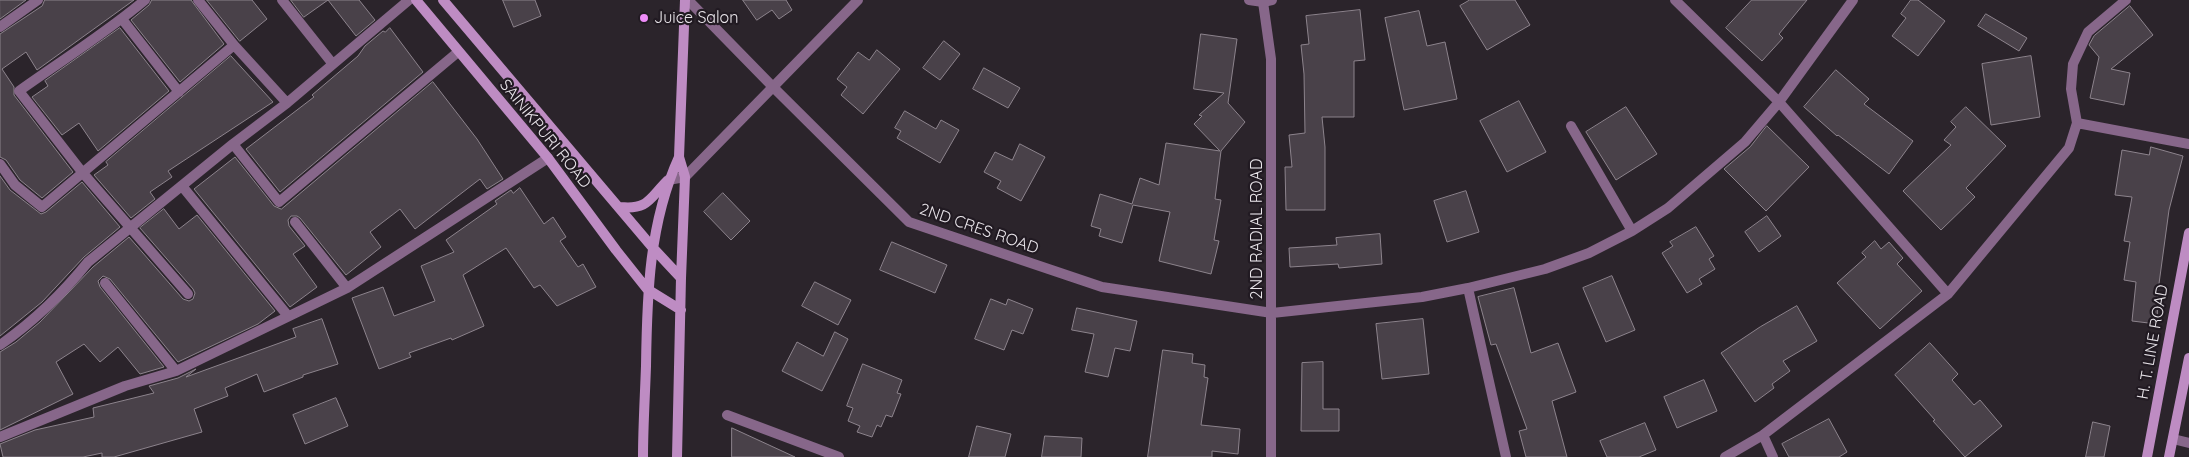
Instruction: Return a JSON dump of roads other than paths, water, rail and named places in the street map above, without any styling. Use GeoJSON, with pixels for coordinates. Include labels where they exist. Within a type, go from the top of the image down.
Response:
{"type":"FeatureCollection","features":[{"type":"Feature","properties":{"kind":"main road","name":"SAINIKPURI ROAD"},"geometry":{"type":"LineString","coordinates":[[416,0],[548,158],[647,289],[681,310]]}},
{"type":"Feature","properties":{"kind":"main road","name":"SAINIKPURI ROAD"},"geometry":{"type":"LineString","coordinates":[[443,0],[653,248],[681,278]]}},
{"type":"Feature","properties":{"kind":"main road"},"geometry":{"type":"LineString","coordinates":[[643,457],[647,289],[656,222],[668,180],[678,157],[686,0]]}},
{"type":"Feature","properties":{"kind":"main road"},"geometry":{"type":"LineString","coordinates":[[677,457],[685,177],[678,157]]}},
{"type":"Feature","properties":{"kind":"main road"},"geometry":{"type":"LineString","coordinates":[[620,207],[633,209],[642,207],[668,180]]}},
{"type":"Feature","properties":{"kind":"main road","name":"H. T. LINE ROAD"},"geometry":{"type":"LineString","coordinates":[[2147,457],[2189,233]]}},
{"type":"Feature","properties":{"kind":"main road"},"geometry":{"type":"LineString","coordinates":[[2170,457],[2189,358]]}},
{"type":"Feature","properties":{"kind":"street"},"geometry":{"type":"LineString","coordinates":[[0,28],[38,0]]}},
{"type":"Feature","properties":{"kind":"street"},"geometry":{"type":"LineString","coordinates":[[145,0],[122,19],[74,51],[20,91],[82,172],[188,294]]}},
{"type":"Feature","properties":{"kind":"street"},"geometry":{"type":"LineString","coordinates":[[198,0],[234,45],[287,102]]}},
{"type":"Feature","properties":{"kind":"street"},"geometry":{"type":"LineString","coordinates":[[282,0],[332,63]]}},
{"type":"Feature","properties":{"kind":"street"},"geometry":{"type":"LineString","coordinates":[[2,340],[57,297],[88,262],[410,0]]}},
{"type":"Feature","properties":{"kind":"street","name":"2ND CRES ROAD"},"geometry":{"type":"LineString","coordinates":[[686,0],[909,222],[1102,287],[1272,313],[1422,297],[1468,288],[1545,269],[1580,256],[1632,231],[1668,208],[1702,181],[1745,142],[1779,102],[1853,0]]}},
{"type":"Feature","properties":{"kind":"street"},"geometry":{"type":"LineString","coordinates":[[668,180],[685,177],[858,0]]}},
{"type":"Feature","properties":{"kind":"street"},"geometry":{"type":"LineString","coordinates":[[1250,0],[1267,1]]}},
{"type":"Feature","properties":{"kind":"street"},"geometry":{"type":"LineString","coordinates":[[1675,0],[1779,102],[1948,294]]}},
{"type":"Feature","properties":{"kind":"street"},"geometry":{"type":"LineString","coordinates":[[1725,457],[1763,435],[1948,294],[2069,148],[2077,123],[2071,89],[2073,64],[2088,32],[2126,0]]}},
{"type":"Feature","properties":{"kind":"street","name":"2ND RADIAL ROAD"},"geometry":{"type":"LineString","coordinates":[[1267,1],[1271,59],[1271,457]]}},
{"type":"Feature","properties":{"kind":"street"},"geometry":{"type":"LineString","coordinates":[[122,19],[179,92]]}},
{"type":"Feature","properties":{"kind":"street"},"geometry":{"type":"LineString","coordinates":[[0,164],[15,185],[42,207],[234,45]]}},
{"type":"Feature","properties":{"kind":"street"},"geometry":{"type":"LineString","coordinates":[[233,144],[278,202],[458,52]]}},
{"type":"Feature","properties":{"kind":"street"},"geometry":{"type":"LineString","coordinates":[[2077,123],[2189,144]]}},
{"type":"Feature","properties":{"kind":"street"},"geometry":{"type":"LineString","coordinates":[[1571,126],[1632,231]]}},
{"type":"Feature","properties":{"kind":"street"},"geometry":{"type":"LineString","coordinates":[[0,437],[125,386],[176,371],[347,288],[548,158]]}},
{"type":"Feature","properties":{"kind":"street"},"geometry":{"type":"LineString","coordinates":[[182,186],[288,316]]}},
{"type":"Feature","properties":{"kind":"street"},"geometry":{"type":"LineString","coordinates":[[295,222],[347,288]]}},
{"type":"Feature","properties":{"kind":"street"},"geometry":{"type":"LineString","coordinates":[[105,283],[176,371]]}},
{"type":"Feature","properties":{"kind":"street"},"geometry":{"type":"LineString","coordinates":[[1468,288],[1506,457]]}},
{"type":"Feature","properties":{"kind":"street"},"geometry":{"type":"LineString","coordinates":[[727,415],[839,457]]}},
{"type":"Feature","properties":{"kind":"street"},"geometry":{"type":"LineString","coordinates":[[1763,435],[1773,457]]}},
{"type":"Feature","properties":{"kind":"street"},"geometry":{"type":"LineString","coordinates":[[2174,439],[2189,443]]}},
{"type":"Feature","properties":{"kind":"place","name":"Juice Salon"},"geometry":{"type":"Point","coordinates":[644,18]}}]}
